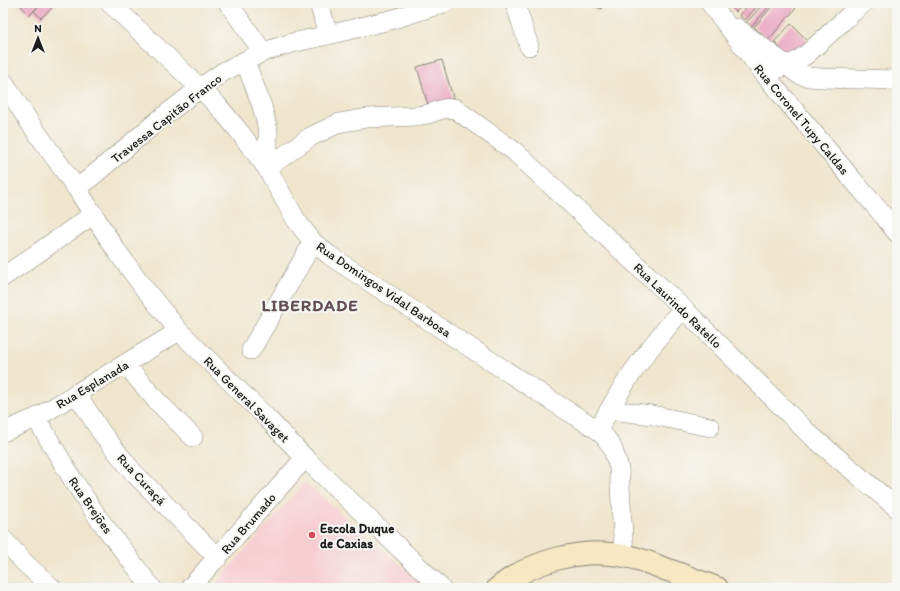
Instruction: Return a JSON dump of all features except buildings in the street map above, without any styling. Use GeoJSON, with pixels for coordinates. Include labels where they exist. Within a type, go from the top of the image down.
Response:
{"type":"FeatureCollection","features":[{"type":"Feature","properties":{"kind":"main road"},"geometry":{"type":"LineString","coordinates":[[498,588],[522,572],[544,562],[582,554],[624,555],[643,560],[717,588]]}},
{"type":"Feature","properties":{"kind":"street","name":"Rua Domingos Vidal Barbosa"},"geometry":{"type":"LineString","coordinates":[[110,3],[218,106],[267,168],[296,220],[313,242],[356,273],[598,430],[605,437],[612,447],[619,468],[624,555]]}},
{"type":"Feature","properties":{"kind":"street"},"geometry":{"type":"LineString","coordinates":[[228,3],[263,52]]}},
{"type":"Feature","properties":{"kind":"street"},"geometry":{"type":"LineString","coordinates":[[320,3],[328,35]]}},
{"type":"Feature","properties":{"kind":"street","name":"Travessa Capitão Franco"},"geometry":{"type":"LineString","coordinates":[[77,188],[160,119],[223,72],[263,52],[292,43],[394,19],[444,3]]}},
{"type":"Feature","properties":{"kind":"street"},"geometry":{"type":"LineString","coordinates":[[515,3],[529,46]]}},
{"type":"Feature","properties":{"kind":"street"},"geometry":{"type":"LineString","coordinates":[[765,75],[796,61],[807,54],[864,3]]}},
{"type":"Feature","properties":{"kind":"street"},"geometry":{"type":"LineString","coordinates":[[713,7],[798,74],[822,78],[897,80]]}},
{"type":"Feature","properties":{"kind":"street","name":"Rua Coronel Tupy Caldas"},"geometry":{"type":"LineString","coordinates":[[713,7],[765,75],[897,233]]}},
{"type":"Feature","properties":{"kind":"street"},"geometry":{"type":"LineString","coordinates":[[245,61],[262,106],[268,130],[267,168]]}},
{"type":"Feature","properties":{"kind":"street","name":"Rua General Savaget"},"geometry":{"type":"LineString","coordinates":[[3,80],[30,122],[77,188],[116,250],[144,288],[179,331],[305,458],[441,588]]}},
{"type":"Feature","properties":{"kind":"street","name":"Rua Laurindo Ratello"},"geometry":{"type":"LineString","coordinates":[[267,168],[310,137],[340,123],[367,118],[417,116],[428,114],[443,108],[454,108],[514,151],[683,308],[808,433],[897,508]]}},
{"type":"Feature","properties":{"kind":"street"},"geometry":{"type":"LineString","coordinates":[[3,277],[94,214]]}},
{"type":"Feature","properties":{"kind":"street"},"geometry":{"type":"LineString","coordinates":[[252,350],[313,242]]}},
{"type":"Feature","properties":{"kind":"street"},"geometry":{"type":"LineString","coordinates":[[598,430],[621,390],[650,348],[683,308]]}},
{"type":"Feature","properties":{"kind":"street","name":"Rua Esplanada"},"geometry":{"type":"LineString","coordinates":[[3,432],[36,418],[179,331]]}},
{"type":"Feature","properties":{"kind":"street"},"geometry":{"type":"LineString","coordinates":[[125,364],[157,401],[193,437]]}},
{"type":"Feature","properties":{"kind":"street","name":"Rua Curaçá"},"geometry":{"type":"LineString","coordinates":[[76,393],[101,432],[133,472],[218,558]]}},
{"type":"Feature","properties":{"kind":"street"},"geometry":{"type":"LineString","coordinates":[[610,410],[652,415],[710,427]]}},
{"type":"Feature","properties":{"kind":"street","name":"Rua Brejões"},"geometry":{"type":"LineString","coordinates":[[36,418],[73,480],[100,519],[152,588]]}},
{"type":"Feature","properties":{"kind":"street","name":"Rua Brumado"},"geometry":{"type":"LineString","coordinates":[[190,588],[305,458]]}},
{"type":"Feature","properties":{"kind":"street"},"geometry":{"type":"LineString","coordinates":[[3,539],[52,588]]}},
{"type":"Feature","properties":{"kind":"shaded area","name":"Escola Duque de Caxias"},"geometry":{"type":"Polygon","coordinates":[[[305,482],[427,588],[212,588],[305,482]]]}},
{"type":"Feature","properties":{"kind":"place","name":"Escola Duque de Caxias"},"geometry":{"type":"Point","coordinates":[312,535]}},
{"type":"Feature","properties":{"kind":"district","name":"LIBERDADE"},"geometry":{"type":"Point","coordinates":[310,305]}}]}
